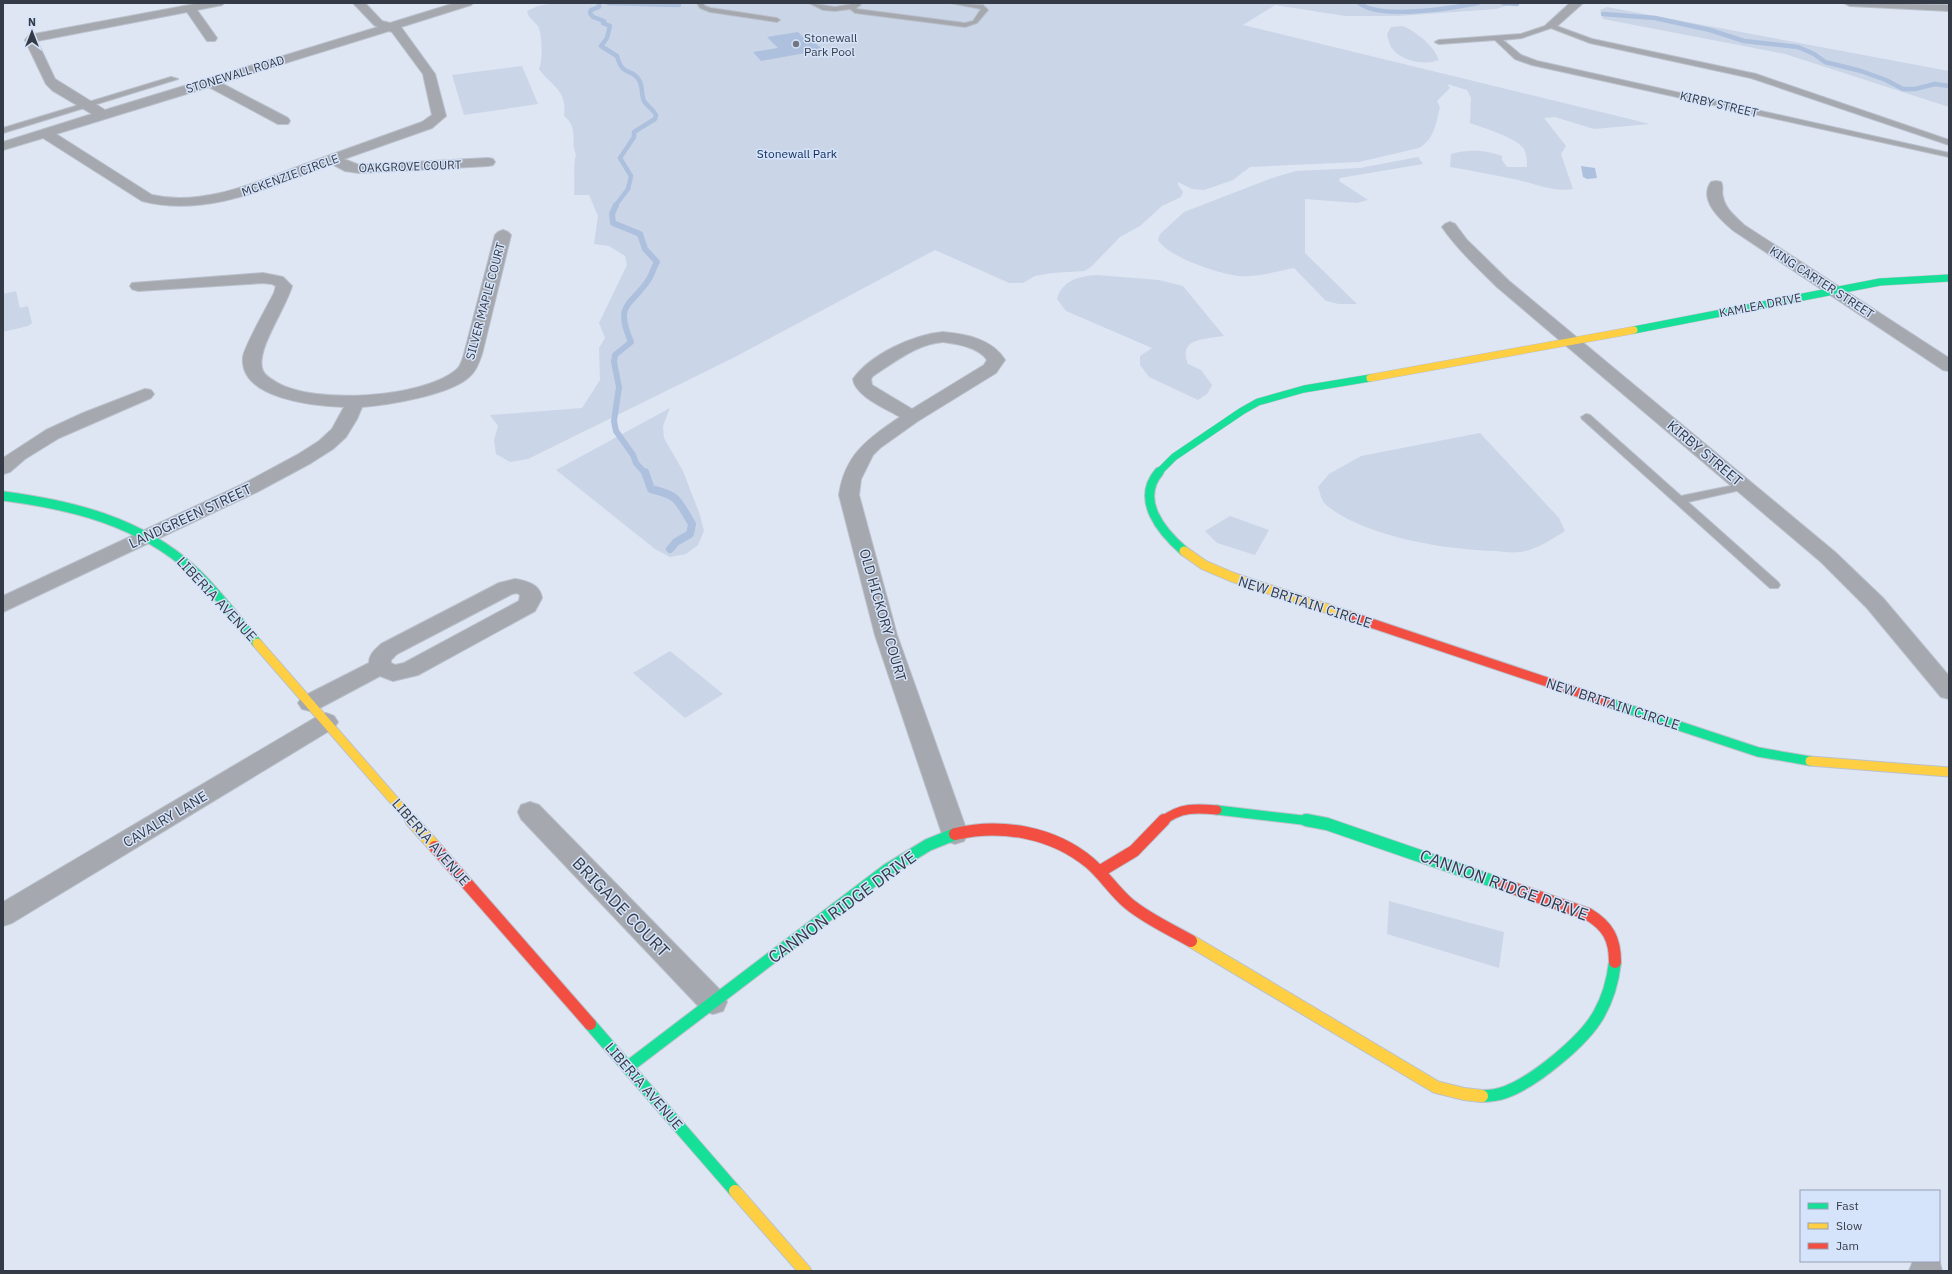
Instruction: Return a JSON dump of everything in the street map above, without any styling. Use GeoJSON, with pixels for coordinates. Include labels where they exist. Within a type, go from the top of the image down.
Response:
{"type":"FeatureCollection","features":[{"type":"Feature","properties":{"kind":"street"},"geometry":{"type":"LineString","coordinates":[[103,115],[50,82],[31,40],[33,38],[218,3]]}},
{"type":"Feature","properties":{"kind":"street"},"geometry":{"type":"LineString","coordinates":[[359,3],[378,23],[388,27]]}},
{"type":"Feature","properties":{"kind":"street","name":"STONEWALL ROAD"},"geometry":{"type":"LineString","coordinates":[[3,146],[467,3]]}},
{"type":"Feature","properties":{"kind":"street"},"geometry":{"type":"LineString","coordinates":[[1551,26],[1577,3]]}},
{"type":"Feature","properties":{"kind":"street"},"geometry":{"type":"LineString","coordinates":[[1850,3],[1949,8]]}},
{"type":"Feature","properties":{"kind":"street"},"geometry":{"type":"LineString","coordinates":[[190,8],[211,38]]}},
{"type":"Feature","properties":{"kind":"street","name":"MCKENZIE CIRCLE"},"geometry":{"type":"LineString","coordinates":[[45,133],[147,198],[158,201],[205,200],[235,194],[418,129],[434,121],[439,116],[429,74],[396,29],[388,27]]}},
{"type":"Feature","properties":{"kind":"street"},"geometry":{"type":"LineString","coordinates":[[210,82],[283,121]]}},
{"type":"Feature","properties":{"kind":"street","name":"OAKGROVE COURT"},"geometry":{"type":"LineString","coordinates":[[333,159],[350,168],[488,162]]}},
{"type":"Feature","properties":{"kind":"street","name":"KING CARTER STREET"},"geometry":{"type":"LineString","coordinates":[[1716,185],[1714,198],[1719,208],[1728,219],[1949,366]]}},
{"type":"Feature","properties":{"kind":"street","name":"KIRBY STREET"},"geometry":{"type":"LineString","coordinates":[[1450,227],[1462,243],[1485,268],[1828,557],[1875,603],[1949,691]]}},
{"type":"Feature","properties":{"kind":"street","name":"SILVER MAPLE COURT"},"geometry":{"type":"LineString","coordinates":[[138,286],[263,278],[281,281],[284,286],[282,294],[252,356],[251,362],[253,371],[264,383],[275,390],[298,397],[324,401],[355,402],[424,389],[452,380],[466,370],[472,354],[503,235]]}},
{"type":"Feature","properties":{"kind":"street","name":"KAMLEA DRIVE"},"geometry":{"type":"LineString","coordinates":[[1573,342],[1834,290],[1887,281],[1949,278]]}},
{"type":"Feature","properties":{"kind":"street","name":"OLD HICKORY COURT"},"geometry":{"type":"LineString","coordinates":[[912,417],[866,390],[863,386],[862,379],[867,372],[921,340],[939,336],[959,337],[987,349],[994,354],[996,360],[990,369],[885,435],[865,453],[851,479],[849,495],[886,635],[955,834]]}},
{"type":"Feature","properties":{"kind":"street","name":"NEW BRITAIN CIRCLE"},"geometry":{"type":"LineString","coordinates":[[1573,342],[1291,392],[1268,398],[1244,410],[1160,470],[1151,484],[1148,495],[1151,509],[1158,524],[1171,540],[1189,556],[1232,577],[1725,742],[1796,760],[1949,772]]}},
{"type":"Feature","properties":{"kind":"street"},"geometry":{"type":"LineString","coordinates":[[3,468],[25,451],[52,434],[145,394]]}},
{"type":"Feature","properties":{"kind":"street","name":"LANDGREEN STREET"},"geometry":{"type":"LineString","coordinates":[[3,605],[250,488],[326,445],[339,433],[348,419],[355,402]]}},
{"type":"Feature","properties":{"kind":"street","name":"LIBERIA AVENUE"},"geometry":{"type":"LineString","coordinates":[[3,496],[67,507],[110,520],[148,536],[172,552],[193,570],[805,1271]]}},
{"type":"Feature","properties":{"kind":"street"},"geometry":{"type":"LineString","coordinates":[[523,587],[529,591],[531,601],[527,606],[410,669],[392,673],[380,667],[380,658],[390,648],[506,588],[523,587]]}},
{"type":"Feature","properties":{"kind":"street"},"geometry":{"type":"LineString","coordinates":[[310,704],[380,667]]}},
{"type":"Feature","properties":{"kind":"street","name":"CAVALRY LANE"},"geometry":{"type":"LineString","coordinates":[[3,915],[326,722]]}},
{"type":"Feature","properties":{"kind":"street","name":"CANNON RIDGE DRIVE"},"geometry":{"type":"LineString","coordinates":[[628,1067],[887,870],[926,846],[955,834],[978,830],[1025,831],[1048,837],[1068,847],[1091,863],[1111,887],[1126,900],[1165,926],[1436,1087],[1466,1096],[1493,1096],[1520,1086],[1583,1036],[1594,1023],[1604,1004],[1614,970],[1616,954],[1614,941],[1609,930],[1588,914],[1327,824],[1297,818],[1218,810],[1182,809],[1167,816],[1137,848],[1099,872]]}},
{"type":"Feature","properties":{"kind":"street","name":"BRIGADE COURT"},"geometry":{"type":"LineString","coordinates":[[530,812],[713,1002]]}},
{"type":"Feature","properties":{"kind":"lane"},"geometry":{"type":"LineString","coordinates":[[700,3],[702,7],[710,10],[777,20]]}},
{"type":"Feature","properties":{"kind":"lane"},"geometry":{"type":"LineString","coordinates":[[812,3],[829,8],[851,7],[863,3]]}},
{"type":"Feature","properties":{"kind":"lane"},"geometry":{"type":"LineString","coordinates":[[851,7],[855,11],[965,25],[975,22],[985,10],[983,7],[954,3]]}},
{"type":"Feature","properties":{"kind":"lane"},"geometry":{"type":"LineString","coordinates":[[1439,42],[1522,36],[1551,26],[1590,41],[1753,76],[1949,143]]}},
{"type":"Feature","properties":{"kind":"lane","name":"KIRBY STREET"},"geometry":{"type":"LineString","coordinates":[[1497,38],[1518,57],[1535,63],[1949,155]]}},
{"type":"Feature","properties":{"kind":"lane"},"geometry":{"type":"LineString","coordinates":[[3,131],[174,79]]}},
{"type":"Feature","properties":{"kind":"lane"},"geometry":{"type":"LineString","coordinates":[[1586,418],[1774,585]]}},
{"type":"Feature","properties":{"kind":"lane"},"geometry":{"type":"LineString","coordinates":[[1678,500],[1745,486]]}},
{"type":"Feature","properties":{"kind":"green space","name":"Stonewall Park"},"geometry":{"type":"Polygon","coordinates":[[[554,3],[1507,3],[1509,5],[1496,9],[1399,16],[1345,16],[1275,5],[1243,25],[1650,124],[1594,129],[1555,117],[1544,118],[1566,146],[1561,154],[1573,189],[1552,189],[1510,178],[1450,167],[1451,154],[1471,151],[1483,151],[1502,156],[1502,160],[1507,167],[1527,167],[1527,162],[1524,149],[1520,145],[1499,133],[1470,123],[1471,98],[1467,90],[1447,84],[1450,88],[1437,101],[1440,107],[1434,130],[1424,145],[1419,148],[1359,162],[1250,167],[1233,180],[1204,190],[1192,189],[1178,182],[1178,185],[1183,192],[1181,197],[1162,206],[1140,226],[1120,237],[1092,266],[1085,271],[1052,273],[1035,276],[1023,283],[1009,283],[935,250],[733,358],[528,459],[510,462],[496,454],[494,440],[498,426],[490,415],[582,408],[600,380],[599,348],[605,338],[599,323],[627,265],[625,256],[609,246],[594,244],[598,216],[589,195],[574,195],[576,155],[574,149],[573,129],[569,120],[564,116],[565,107],[561,94],[539,69],[541,41],[539,30],[538,26],[530,18],[527,11],[538,6],[554,3]]]}},
{"type":"Feature","properties":{"kind":"green space"},"geometry":{"type":"Polygon","coordinates":[[[1607,7],[1949,71],[1949,107],[1785,54],[1603,19],[1600,10],[1607,7]]]}},
{"type":"Feature","properties":{"kind":"green space"},"geometry":{"type":"Polygon","coordinates":[[[1403,26],[1414,32],[1429,44],[1439,60],[1433,62],[1413,61],[1400,56],[1395,52],[1390,45],[1387,34],[1391,27],[1403,26]]]}},
{"type":"Feature","properties":{"kind":"green space"},"geometry":{"type":"Polygon","coordinates":[[[522,66],[538,104],[464,115],[452,75],[522,66]]]}},
{"type":"Feature","properties":{"kind":"green space"},"geometry":{"type":"Polygon","coordinates":[[[1418,157],[1423,164],[1340,178],[1339,181],[1368,200],[1357,203],[1305,199],[1305,253],[1357,304],[1339,304],[1326,301],[1294,268],[1252,276],[1230,275],[1195,264],[1172,253],[1158,240],[1160,234],[1184,212],[1272,178],[1296,171],[1360,168],[1418,157]]]}},
{"type":"Feature","properties":{"kind":"green space"},"geometry":{"type":"Polygon","coordinates":[[[1097,275],[1159,280],[1183,286],[1224,336],[1195,341],[1186,349],[1188,364],[1201,370],[1212,385],[1207,394],[1198,400],[1149,377],[1140,365],[1140,356],[1152,348],[1066,311],[1057,299],[1063,287],[1072,280],[1084,276],[1097,275]]]}},
{"type":"Feature","properties":{"kind":"green space"},"geometry":{"type":"Polygon","coordinates":[[[16,291],[20,308],[28,306],[32,323],[28,326],[3,332],[3,294],[16,291]]]}},
{"type":"Feature","properties":{"kind":"green space"},"geometry":{"type":"Polygon","coordinates":[[[670,408],[663,426],[664,438],[683,471],[700,515],[704,531],[698,545],[686,554],[670,557],[655,549],[556,470],[670,408]]]}},
{"type":"Feature","properties":{"kind":"green space"},"geometry":{"type":"Polygon","coordinates":[[[1480,433],[1559,518],[1565,531],[1538,547],[1521,552],[1454,548],[1407,540],[1361,525],[1341,515],[1325,504],[1322,498],[1318,487],[1329,474],[1361,456],[1480,433]]]}},
{"type":"Feature","properties":{"kind":"green space"},"geometry":{"type":"Polygon","coordinates":[[[1230,516],[1269,530],[1255,555],[1217,543],[1205,531],[1230,516]]]}},
{"type":"Feature","properties":{"kind":"green space"},"geometry":{"type":"Polygon","coordinates":[[[670,651],[723,694],[685,718],[633,673],[670,651]]]}},
{"type":"Feature","properties":{"kind":"green space"},"geometry":{"type":"Polygon","coordinates":[[[1389,901],[1504,932],[1499,968],[1387,934],[1389,901]]]}},
{"type":"Feature","properties":{"kind":"shaded area","name":"Stonewall Park Pool"},"geometry":{"type":"Polygon","coordinates":[[[798,32],[806,40],[811,39],[823,50],[761,61],[753,52],[778,48],[767,37],[798,32]]]}},
{"type":"Feature","properties":{"kind":"shaded area"},"geometry":{"type":"Polygon","coordinates":[[[1581,166],[1595,168],[1597,178],[1587,179],[1583,177],[1581,166]]]}},
{"type":"Feature","properties":{"kind":"waterway"},"geometry":{"type":"LineString","coordinates":[[599,3],[599,7],[591,10],[590,13],[593,17],[604,21],[603,23],[610,26],[607,38],[601,46],[617,56],[619,63],[624,70],[636,76],[642,88],[644,101],[656,115],[655,119],[634,132],[634,137],[620,158],[631,176],[628,189],[615,206]]}},
{"type":"Feature","properties":{"kind":"waterway"},"geometry":{"type":"LineString","coordinates":[[608,3],[679,5]]}},
{"type":"Feature","properties":{"kind":"waterway"},"geometry":{"type":"LineString","coordinates":[[1359,3],[1369,8],[1399,12],[1434,10],[1478,3]]}},
{"type":"Feature","properties":{"kind":"waterway"},"geometry":{"type":"LineString","coordinates":[[1503,3],[1517,4]]}},
{"type":"Feature","properties":{"kind":"waterway"},"geometry":{"type":"LineString","coordinates":[[1603,14],[1655,18],[1710,30],[1744,41],[1798,47],[1814,54],[1825,62],[1861,71],[1886,80],[1903,89],[1915,89],[1935,84],[1949,86]]}},
{"type":"Feature","properties":{"kind":"waterway"},"geometry":{"type":"LineString","coordinates":[[616,205],[612,214],[613,223],[640,234],[645,249],[657,262],[649,279],[627,306],[624,312],[626,329],[631,342],[615,355],[614,362],[619,387],[614,421],[616,431],[633,455],[636,463],[645,473]]}},
{"type":"Feature","properties":{"kind":"waterway"},"geometry":{"type":"LineString","coordinates":[[645,472],[651,489],[668,494],[677,500],[692,524],[690,534],[676,542],[670,549]]}},
{"type":"Feature","properties":{"kind":"traffic: fast"},"geometry":{"type":"LineString","coordinates":[[1634,330],[1880,282],[1949,278]]}},
{"type":"Feature","properties":{"kind":"traffic: fast"},"geometry":{"type":"LineString","coordinates":[[1184,551],[1157,522],[1149,500],[1150,488],[1155,476],[1165,465],[1234,416],[1258,402],[1304,389],[1370,378]]}},
{"type":"Feature","properties":{"kind":"traffic: fast"},"geometry":{"type":"LineString","coordinates":[[3,496],[29,499],[80,510],[104,517],[151,538],[173,553],[193,570],[218,596],[257,643]]}},
{"type":"Feature","properties":{"kind":"traffic: fast"},"geometry":{"type":"LineString","coordinates":[[1610,703],[1758,752],[1810,761]]}},
{"type":"Feature","properties":{"kind":"traffic: fast"},"geometry":{"type":"LineString","coordinates":[[1217,810],[1297,818],[1327,824],[1504,885]]}},
{"type":"Feature","properties":{"kind":"traffic: fast"},"geometry":{"type":"LineString","coordinates":[[628,1067],[887,870],[928,845],[955,834]]}},
{"type":"Feature","properties":{"kind":"traffic: fast"},"geometry":{"type":"LineString","coordinates":[[1482,1096],[1509,1091],[1530,1079],[1567,1050],[1588,1030],[1602,1008],[1611,986],[1615,962]]}},
{"type":"Feature","properties":{"kind":"traffic: fast"},"geometry":{"type":"LineString","coordinates":[[590,1024],[735,1191]]}},
{"type":"Feature","properties":{"kind":"traffic: slow"},"geometry":{"type":"LineString","coordinates":[[1370,378],[1634,330]]}},
{"type":"Feature","properties":{"kind":"traffic: slow"},"geometry":{"type":"LineString","coordinates":[[1184,551],[1204,565],[1232,577],[1350,616]]}},
{"type":"Feature","properties":{"kind":"traffic: slow"},"geometry":{"type":"LineString","coordinates":[[257,643],[435,847]]}},
{"type":"Feature","properties":{"kind":"traffic: slow"},"geometry":{"type":"LineString","coordinates":[[1810,761],[1949,772]]}},
{"type":"Feature","properties":{"kind":"traffic: slow"},"geometry":{"type":"LineString","coordinates":[[1191,941],[1436,1087],[1464,1094],[1482,1096]]}},
{"type":"Feature","properties":{"kind":"traffic: slow"},"geometry":{"type":"LineString","coordinates":[[735,1191],[805,1271]]}},
{"type":"Feature","properties":{"kind":"traffic: jam"},"geometry":{"type":"LineString","coordinates":[[1350,616],[1610,703]]}},
{"type":"Feature","properties":{"kind":"traffic: jam"},"geometry":{"type":"LineString","coordinates":[[1099,872],[1134,851],[1164,820],[1171,815],[1188,809],[1217,810]]}},
{"type":"Feature","properties":{"kind":"traffic: jam"},"geometry":{"type":"LineString","coordinates":[[955,834],[972,830],[1008,830],[1044,838],[1061,845],[1090,863],[1128,903],[1191,941]]}},
{"type":"Feature","properties":{"kind":"traffic: jam"},"geometry":{"type":"LineString","coordinates":[[435,847],[590,1024]]}},
{"type":"Feature","properties":{"kind":"traffic: jam"},"geometry":{"type":"LineString","coordinates":[[1504,885],[1588,914],[1602,923],[1613,939],[1615,962]]}},
{"type":"Feature","properties":{"kind":"place","name":"Stonewall Park Pool"},"geometry":{"type":"Point","coordinates":[796,44]}}]}
